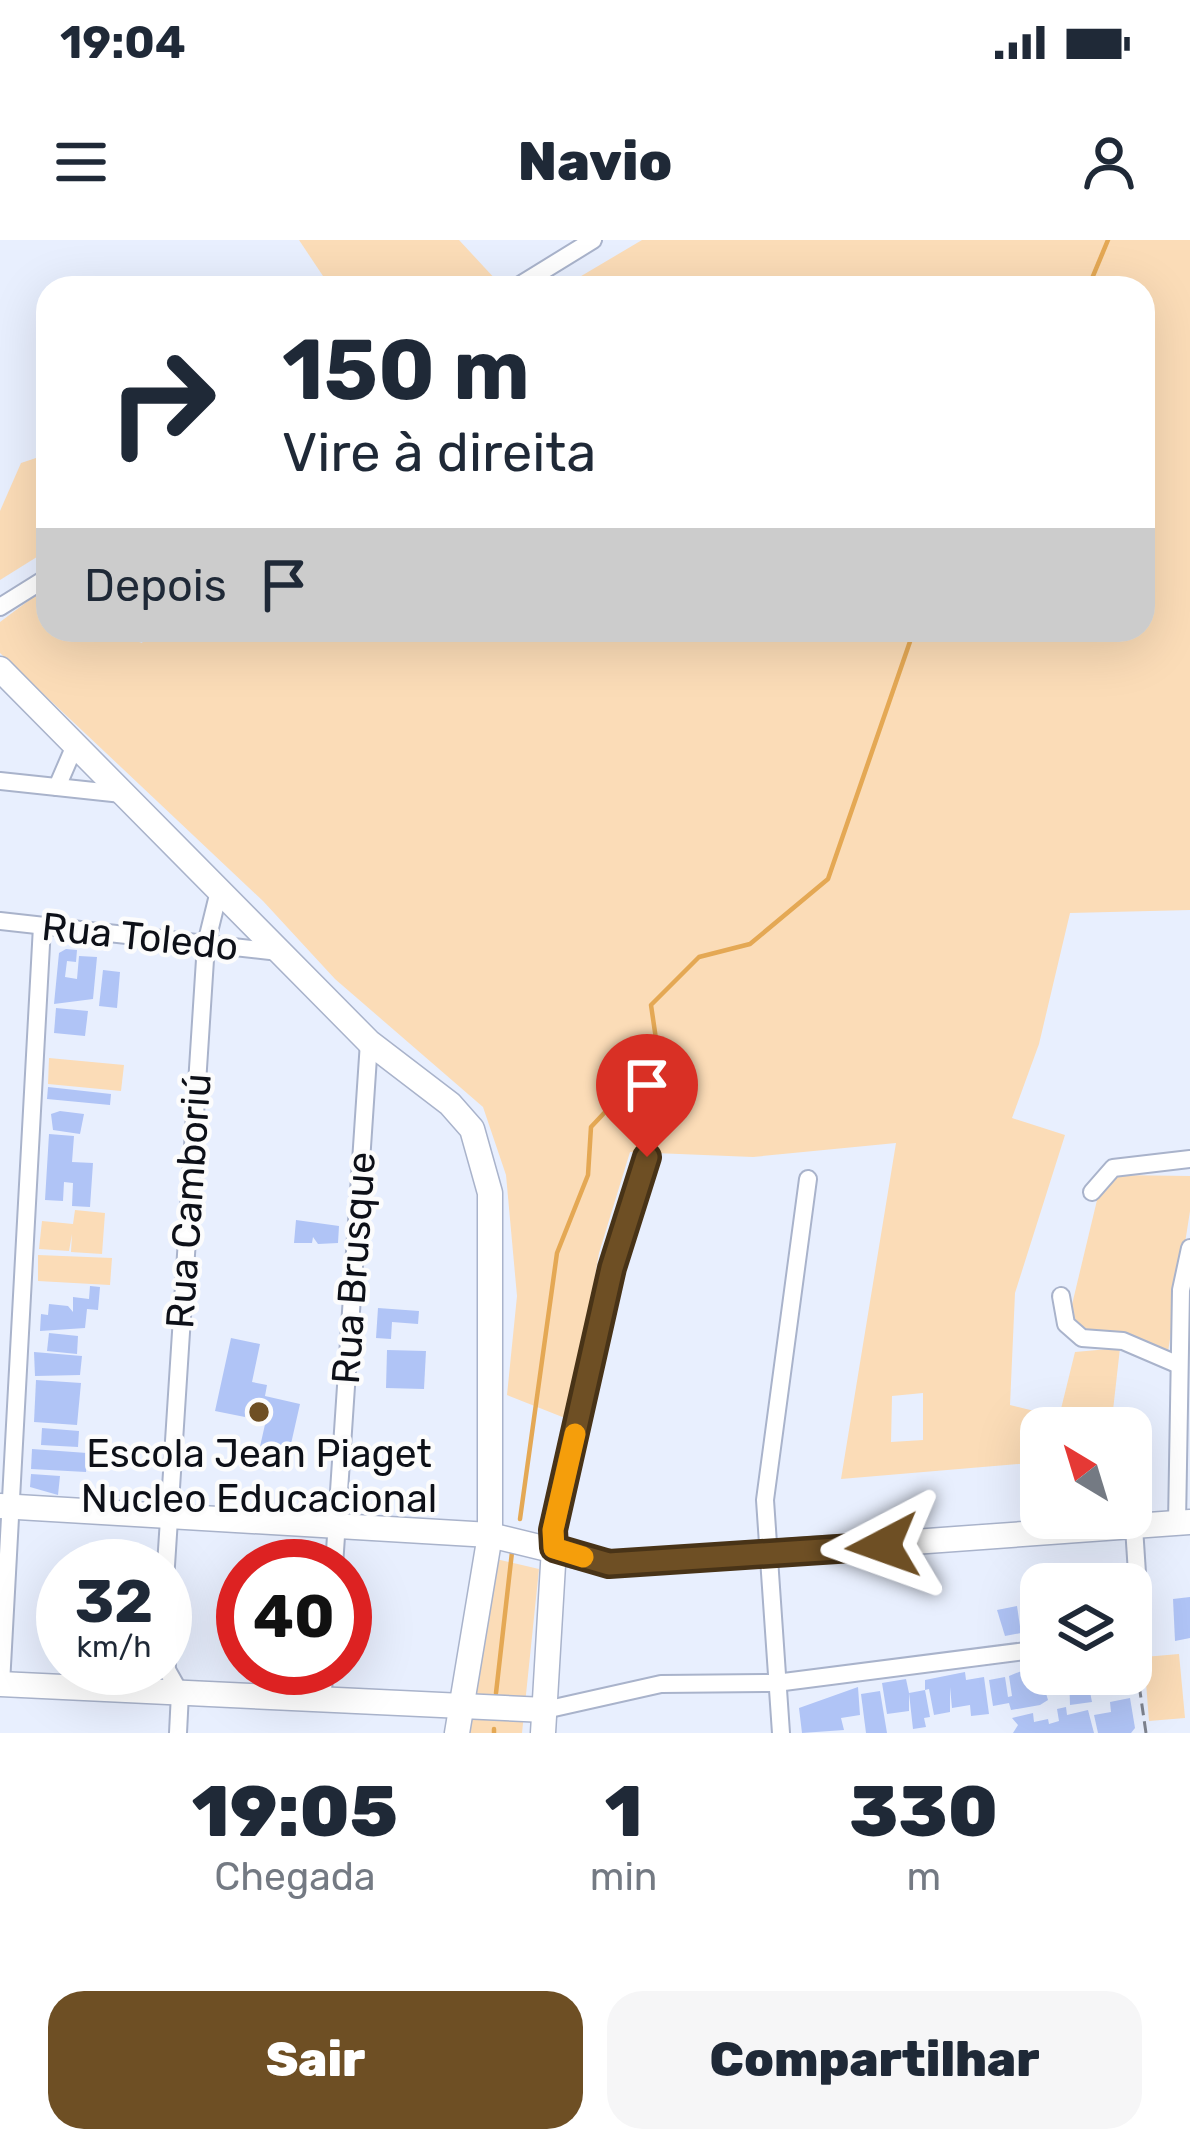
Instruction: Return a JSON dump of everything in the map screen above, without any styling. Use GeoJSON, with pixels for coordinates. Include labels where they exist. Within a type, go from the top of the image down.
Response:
{"type":"FeatureCollection","features":[{"type":"Feature","properties":{"kind":"street"},"geometry":{"type":"LineString","coordinates":[[534,276],[593,240]]}},
{"type":"Feature","properties":{"kind":"street"},"geometry":{"type":"LineString","coordinates":[[0,607],[36,584]]}},
{"type":"Feature","properties":{"kind":"street"},"geometry":{"type":"LineString","coordinates":[[0,669],[220,886],[369,1042],[450,1104],[472,1129],[490,1193],[490,1535],[460,1721]]}},
{"type":"Feature","properties":{"kind":"street"},"geometry":{"type":"LineString","coordinates":[[57,787],[76,743]]}},
{"type":"Feature","properties":{"kind":"street"},"geometry":{"type":"LineString","coordinates":[[0,781],[123,794]]}},
{"type":"Feature","properties":{"kind":"street","name":"Rua Camboriú"},"geometry":{"type":"LineString","coordinates":[[167,1539],[206,944],[220,886]]}},
{"type":"Feature","properties":{"kind":"street","name":"Rua Toledo"},"geometry":{"type":"LineString","coordinates":[[0,921],[281,952]]}},
{"type":"Feature","properties":{"kind":"street"},"geometry":{"type":"LineString","coordinates":[[36,1686],[0,1684],[5,1507],[42,926]]}},
{"type":"Feature","properties":{"kind":"street","name":"Rua Brusque"},"geometry":{"type":"LineString","coordinates":[[336,1539],[369,1042]]}},
{"type":"Feature","properties":{"kind":"street"},"geometry":{"type":"LineString","coordinates":[[544,1722],[553,1530],[612,1268],[647,1157]]}},
{"type":"Feature","properties":{"kind":"street"},"geometry":{"type":"LineString","coordinates":[[1092,1192],[1113,1168],[1190,1159]]}},
{"type":"Feature","properties":{"kind":"street"},"geometry":{"type":"LineString","coordinates":[[781,1733],[768,1554],[768,1455],[808,1179]]}},
{"type":"Feature","properties":{"kind":"street"},"geometry":{"type":"LineString","coordinates":[[1152,1525],[1183,1522],[1180,1290],[1190,1247]]}},
{"type":"Feature","properties":{"kind":"street"},"geometry":{"type":"LineString","coordinates":[[1061,1296],[1066,1324],[1063,1344]]}},
{"type":"Feature","properties":{"kind":"street"},"geometry":{"type":"LineString","coordinates":[[1066,1324],[1082,1338],[1123,1341],[1179,1365]]}},
{"type":"Feature","properties":{"kind":"street"},"geometry":{"type":"LineString","coordinates":[[5,1507],[490,1535],[609,1564],[1020,1535]]}},
{"type":"Feature","properties":{"kind":"street"},"geometry":{"type":"LineString","coordinates":[[192,1694],[322,1700],[460,1721],[544,1722],[661,1684],[776,1683],[1020,1651]]}},
{"type":"Feature","properties":{"kind":"street","name":"Rua Camboriú"},"geometry":{"type":"LineString","coordinates":[[178,1733],[179,1695]]}},
{"type":"Feature","properties":{"kind":"street"},"geometry":{"type":"LineString","coordinates":[[322,1695],[322,1700]]}},
{"type":"Feature","properties":{"kind":"path"},"geometry":{"type":"LineString","coordinates":[[1140,1695],[1146,1733]]}},
{"type":"Feature","properties":{"kind":"shaded area"},"geometry":{"type":"Polygon","coordinates":[[[299,240],[459,240],[492,276],[323,276],[299,240]]]}},
{"type":"Feature","properties":{"kind":"shaded area"},"geometry":{"type":"Polygon","coordinates":[[[642,240],[1190,240],[1190,910],[1070,913],[1039,1044],[1012,1118],[1065,1135],[1015,1293],[1010,1405],[1020,1407],[1020,1464],[841,1479],[896,1143],[753,1157],[630,1152],[599,1253],[570,1420],[507,1395],[517,1296],[506,1175],[483,1107],[335,979],[263,901],[0,653],[0,622],[36,595],[36,642],[1155,642],[1155,276],[581,276],[642,240]],[[923,1393],[892,1396],[891,1442],[923,1440],[923,1393]]]}},
{"type":"Feature","properties":{"kind":"shaded area"},"geometry":{"type":"Polygon","coordinates":[[[36,458],[36,558],[0,580],[0,511],[21,463],[36,458]]]}},
{"type":"Feature","properties":{"kind":"shaded area"},"geometry":{"type":"Polygon","coordinates":[[[49,1058],[124,1065],[121,1091],[48,1084],[49,1058]]]}},
{"type":"Feature","properties":{"kind":"shaded area"},"geometry":{"type":"Polygon","coordinates":[[[1116,1175],[1190,1176],[1190,1211],[1168,1352],[1082,1331],[1070,1313],[1098,1196],[1116,1175]]]}},
{"type":"Feature","properties":{"kind":"shaded area"},"geometry":{"type":"Polygon","coordinates":[[[75,1210],[105,1213],[102,1254],[71,1252],[72,1234],[69,1251],[39,1249],[42,1221],[73,1224],[75,1210]]]}},
{"type":"Feature","properties":{"kind":"shaded area"},"geometry":{"type":"Polygon","coordinates":[[[38,1255],[112,1258],[110,1285],[38,1281],[38,1255]]]}},
{"type":"Feature","properties":{"kind":"shaded area"},"geometry":{"type":"Polygon","coordinates":[[[1120,1348],[1113,1407],[1061,1407],[1075,1352],[1120,1348]]]}},
{"type":"Feature","properties":{"kind":"shaded area"},"geometry":{"type":"Polygon","coordinates":[[[496,1559],[539,1569],[522,1733],[465,1733],[496,1559]]]}},
{"type":"Feature","properties":{"kind":"shaded area"},"geometry":{"type":"Polygon","coordinates":[[[1179,1654],[1185,1718],[1149,1721],[1152,1656],[1179,1654]]]}},
{"type":"Feature","properties":{"kind":"building"},"geometry":{"type":"Polygon","coordinates":[[[77,950],[76,962],[67,961],[65,977],[77,979],[79,956],[97,957],[93,999],[54,1004],[59,953],[77,950]]]}},
{"type":"Feature","properties":{"kind":"building"},"geometry":{"type":"Polygon","coordinates":[[[103,970],[120,972],[117,1008],[99,1006],[103,970]]]}},
{"type":"Feature","properties":{"kind":"building"},"geometry":{"type":"Polygon","coordinates":[[[56,1008],[88,1011],[85,1036],[54,1033],[56,1008]]]}},
{"type":"Feature","properties":{"kind":"building"},"geometry":{"type":"Polygon","coordinates":[[[48,1087],[111,1094],[110,1105],[47,1099],[48,1087]]]}},
{"type":"Feature","properties":{"kind":"building"},"geometry":{"type":"Polygon","coordinates":[[[51,1114],[84,1114],[80,1134],[53,1130],[51,1114]]]}},
{"type":"Feature","properties":{"kind":"building"},"geometry":{"type":"Polygon","coordinates":[[[49,1134],[74,1136],[72,1162],[93,1163],[90,1207],[72,1206],[73,1183],[64,1182],[63,1201],[45,1200],[49,1134]]]}},
{"type":"Feature","properties":{"kind":"building"},"geometry":{"type":"Polygon","coordinates":[[[296,1220],[339,1226],[338,1243],[318,1244],[313,1237],[312,1243],[294,1243],[296,1220]]]}},
{"type":"Feature","properties":{"kind":"building"},"geometry":{"type":"Polygon","coordinates":[[[90,1286],[100,1287],[98,1310],[87,1309],[85,1328],[40,1331],[41,1314],[48,1315],[49,1304],[68,1306],[73,1312],[73,1297],[89,1299],[90,1286]]]}},
{"type":"Feature","properties":{"kind":"building"},"geometry":{"type":"Polygon","coordinates":[[[378,1308],[419,1311],[418,1324],[392,1322],[391,1339],[376,1338],[378,1308]]]}},
{"type":"Feature","properties":{"kind":"building"},"geometry":{"type":"Polygon","coordinates":[[[49,1333],[78,1336],[77,1354],[47,1351],[49,1333]]]}},
{"type":"Feature","properties":{"kind":"building"},"geometry":{"type":"Polygon","coordinates":[[[231,1338],[260,1344],[252,1382],[267,1385],[265,1396],[300,1404],[286,1466],[257,1460],[268,1411],[247,1406],[245,1417],[215,1411],[231,1338]]]}},
{"type":"Feature","properties":{"kind":"building"},"geometry":{"type":"Polygon","coordinates":[[[387,1350],[426,1351],[424,1389],[386,1388],[387,1350]]]}},
{"type":"Feature","properties":{"kind":"building"},"geometry":{"type":"Polygon","coordinates":[[[34,1352],[82,1356],[80,1375],[35,1376],[34,1352]]]}},
{"type":"Feature","properties":{"kind":"building"},"geometry":{"type":"Polygon","coordinates":[[[36,1380],[81,1383],[77,1425],[34,1422],[36,1380]]]}},
{"type":"Feature","properties":{"kind":"building"},"geometry":{"type":"Polygon","coordinates":[[[42,1428],[79,1431],[78,1447],[41,1445],[42,1428]]]}},
{"type":"Feature","properties":{"kind":"building"},"geometry":{"type":"Polygon","coordinates":[[[32,1449],[87,1453],[86,1472],[31,1469],[32,1449]]]}},
{"type":"Feature","properties":{"kind":"building"},"geometry":{"type":"Polygon","coordinates":[[[31,1474],[60,1476],[58,1495],[30,1487],[31,1474]]]}},
{"type":"Feature","properties":{"kind":"building"},"geometry":{"type":"Polygon","coordinates":[[[1190,1597],[1190,1638],[1175,1641],[1173,1599],[1190,1597]]]}},
{"type":"Feature","properties":{"kind":"building"},"geometry":{"type":"Polygon","coordinates":[[[1017,1606],[1020,1633],[1005,1636],[997,1610],[1017,1606]]]}},
{"type":"Feature","properties":{"kind":"building"},"geometry":{"type":"Polygon","coordinates":[[[965,1672],[966,1680],[984,1677],[989,1714],[971,1716],[970,1705],[952,1708],[950,1687],[950,1712],[934,1715],[929,1689],[925,1690],[925,1680],[965,1672]]]}},
{"type":"Feature","properties":{"kind":"building"},"geometry":{"type":"Polygon","coordinates":[[[1020,1672],[1020,1695],[1046,1695],[1048,1700],[1011,1710],[1009,1703],[993,1706],[989,1680],[1005,1677],[1008,1697],[1012,1696],[1009,1676],[1020,1672]]]}},
{"type":"Feature","properties":{"kind":"building"},"geometry":{"type":"Polygon","coordinates":[[[906,1679],[909,1711],[887,1714],[882,1683],[906,1679]]]}},
{"type":"Feature","properties":{"kind":"building"},"geometry":{"type":"Polygon","coordinates":[[[858,1687],[860,1715],[841,1718],[844,1730],[802,1733],[799,1708],[858,1687]]]}},
{"type":"Feature","properties":{"kind":"building"},"geometry":{"type":"Polygon","coordinates":[[[925,1690],[930,1717],[924,1718],[926,1727],[913,1729],[909,1693],[925,1690]]]}},
{"type":"Feature","properties":{"kind":"building"},"geometry":{"type":"Polygon","coordinates":[[[880,1691],[887,1733],[866,1733],[861,1694],[880,1691]]]}},
{"type":"Feature","properties":{"kind":"building"},"geometry":{"type":"Polygon","coordinates":[[[1070,1695],[1091,1695],[1092,1702],[1070,1705],[1070,1695]]]}},
{"type":"Feature","properties":{"kind":"building"},"geometry":{"type":"Polygon","coordinates":[[[1130,1698],[1135,1728],[1131,1733],[1098,1733],[1094,1715],[1111,1712],[1110,1702],[1130,1698]]]}},
{"type":"Feature","properties":{"kind":"building"},"geometry":{"type":"Polygon","coordinates":[[[1066,1707],[1067,1715],[1088,1710],[1094,1733],[1013,1733],[1018,1725],[1012,1718],[1033,1713],[1034,1722],[1048,1719],[1049,1724],[1059,1721],[1057,1709],[1066,1707]]]}},
{"type":"Feature","properties":{"kind":"waterway"},"geometry":{"type":"LineString","coordinates":[[1093,276],[1108,240]]}},
{"type":"Feature","properties":{"kind":"waterway"},"geometry":{"type":"LineString","coordinates":[[520,1519],[557,1253],[588,1175],[591,1127],[639,1076],[656,1039],[651,1005],[699,957],[750,944],[828,879],[910,642]]}},
{"type":"Feature","properties":{"kind":"waterway"},"geometry":{"type":"LineString","coordinates":[[496,1693],[512,1552]]}},
{"type":"Feature","properties":{"kind":"slow traffic"},"geometry":{"type":"LineString","coordinates":[[575,1434],[553,1530],[554,1548],[583,1557]]}},
{"type":"Feature","properties":{"kind":"place","name":"Escola Jean Piaget Nucleo Educacional"},"geometry":{"type":"Point","coordinates":[259,1412]}},
{"type":"Feature","properties":{"kind":"route"},"geometry":{"type":"LineString","coordinates":[[647,1157],[612,1268],[553,1530],[554,1548],[609,1564],[883,1546]]}}]}
